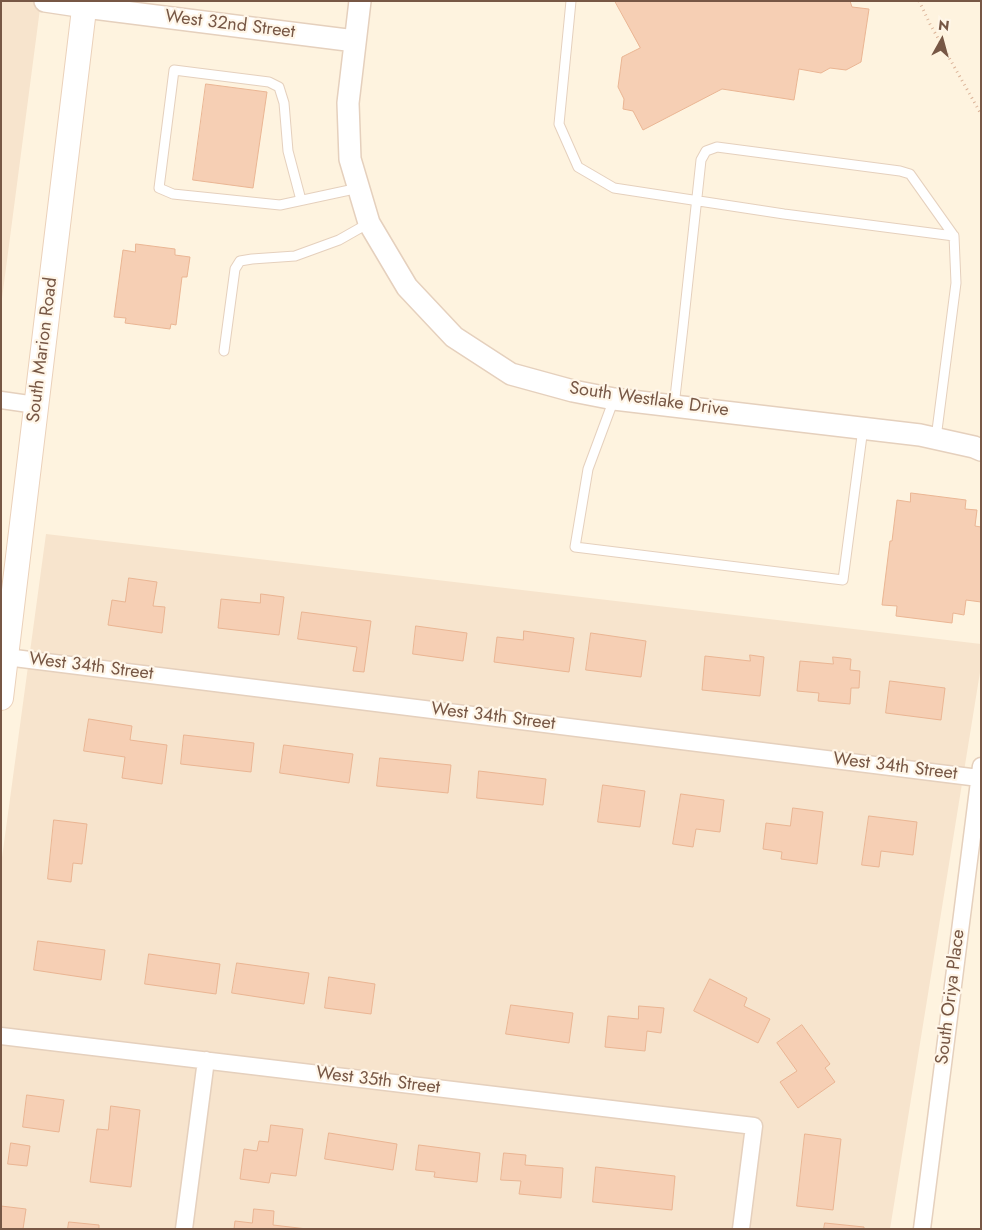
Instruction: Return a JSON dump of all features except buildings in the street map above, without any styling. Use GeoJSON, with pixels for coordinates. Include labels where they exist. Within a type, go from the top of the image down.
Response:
{"type":"FeatureCollection","features":[{"type":"Feature","properties":{"kind":"main road","name":"South Marion Road"},"geometry":{"type":"LineString","coordinates":[[1,698],[85,4]]}},
{"type":"Feature","properties":{"kind":"street","name":"West 32nd Street"},"geometry":{"type":"LineString","coordinates":[[45,1],[85,4],[355,41]]}},
{"type":"Feature","properties":{"kind":"street","name":"South Westlake Drive"},"geometry":{"type":"LineString","coordinates":[[360,1],[348,103],[350,159],[369,224],[408,287],[454,337],[511,374],[573,391],[614,399],[920,435],[981,450]]}},
{"type":"Feature","properties":{"kind":"street"},"geometry":{"type":"LineString","coordinates":[[1,400],[36,405]]}},
{"type":"Feature","properties":{"kind":"street","name":"West 34th Street"},"geometry":{"type":"LineString","coordinates":[[6,657],[980,772]]}},
{"type":"Feature","properties":{"kind":"street","name":"South Oriya Place"},"geometry":{"type":"LineString","coordinates":[[922,1229],[980,772]]}},
{"type":"Feature","properties":{"kind":"street","name":"West 35th Street"},"geometry":{"type":"LineString","coordinates":[[1,1036],[754,1126],[741,1229]]}},
{"type":"Feature","properties":{"kind":"street"},"geometry":{"type":"LineString","coordinates":[[184,1229],[206,1060]]}},
{"type":"Feature","properties":{"kind":"lane"},"geometry":{"type":"LineString","coordinates":[[571,1],[558,124],[578,168],[614,188],[954,236]]}},
{"type":"Feature","properties":{"kind":"lane"},"geometry":{"type":"LineString","coordinates":[[301,200],[288,151],[284,103],[279,87],[269,82],[174,70],[159,188],[173,194],[280,205],[359,188]]}},
{"type":"Feature","properties":{"kind":"lane"},"geometry":{"type":"LineString","coordinates":[[674,406],[701,160],[706,151],[717,147],[900,171],[910,174],[954,236],[956,283],[936,439]]}},
{"type":"Feature","properties":{"kind":"lane"},"geometry":{"type":"LineString","coordinates":[[224,351],[235,269],[240,261],[294,256],[339,240],[369,224]]}},
{"type":"Feature","properties":{"kind":"lane"},"geometry":{"type":"LineString","coordinates":[[614,399],[588,469],[576,546],[843,580],[863,428]]}},
{"type":"Feature","properties":{"kind":"path"},"geometry":{"type":"LineString","coordinates":[[919,1],[981,114]]}},
{"type":"Feature","properties":{"kind":"shaded area"},"geometry":{"type":"Polygon","coordinates":[[[1,1],[41,1],[1,306],[1,1]]]}},
{"type":"Feature","properties":{"kind":"shaded area"},"geometry":{"type":"Polygon","coordinates":[[[46,534],[981,644],[981,666],[890,1229],[1,1229],[1,865],[46,534]]]}}]}
